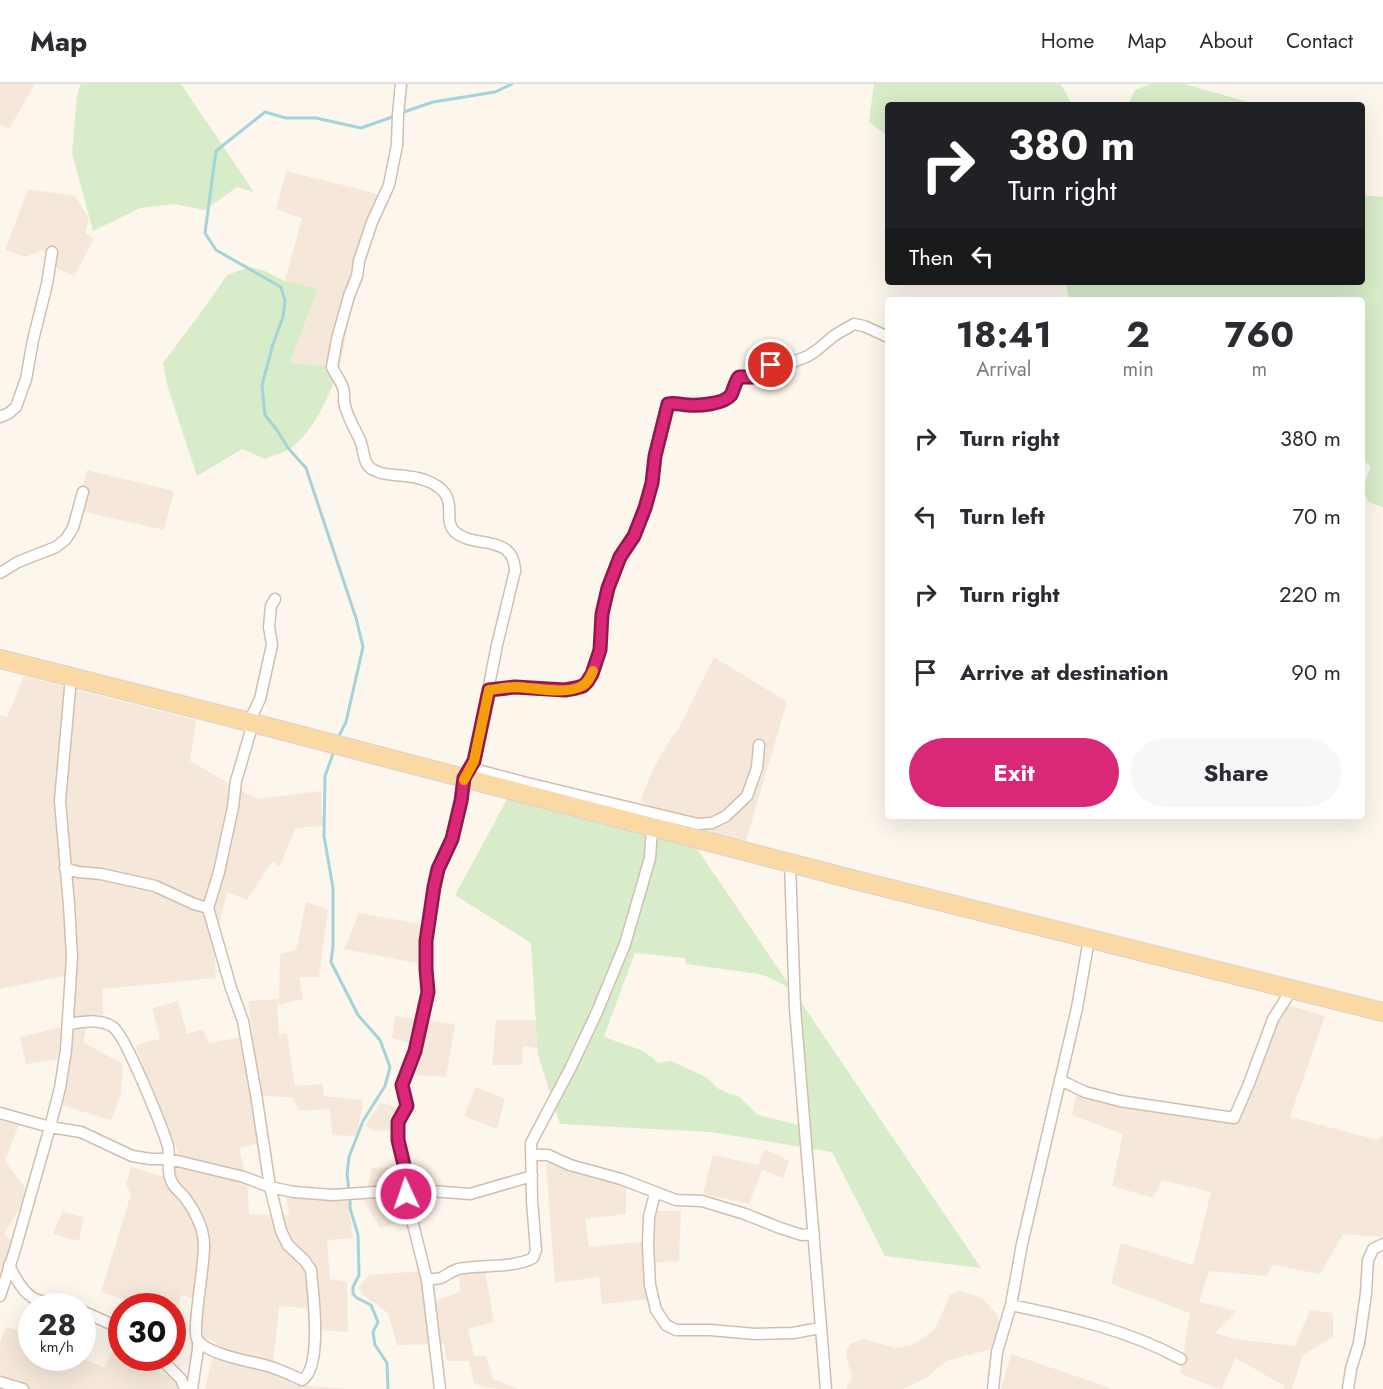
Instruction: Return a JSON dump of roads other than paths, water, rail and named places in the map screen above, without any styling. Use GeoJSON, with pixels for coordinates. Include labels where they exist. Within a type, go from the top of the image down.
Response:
{"type":"FeatureCollection","features":[{"type":"Feature","properties":{"kind":"main road"},"geometry":{"type":"LineString","coordinates":[[0,659],[467,773],[652,827],[1383,1012]]}},
{"type":"Feature","properties":{"kind":"street"},"geometry":{"type":"LineString","coordinates":[[401,84],[397,145],[389,185],[372,222],[359,261],[357,276],[337,339],[332,368],[344,388],[344,402],[350,421],[370,467],[384,474],[413,477],[430,482],[441,489],[448,498],[449,520],[457,534],[499,545],[513,558],[515,571],[497,645],[474,761],[467,773],[452,839],[438,869],[434,887],[426,941],[427,999],[415,1051],[402,1085],[407,1106],[398,1122],[398,1140],[405,1169],[406,1195],[427,1280],[440,1389]]}},
{"type":"Feature","properties":{"kind":"street"},"geometry":{"type":"LineString","coordinates":[[0,417],[16,407],[26,379],[52,252]]}},
{"type":"Feature","properties":{"kind":"street"},"geometry":{"type":"LineString","coordinates":[[489,690],[515,687],[565,690],[583,686],[587,682],[600,650],[602,614],[608,588],[620,557],[634,536],[645,508],[668,404],[705,404],[724,400],[732,393],[739,377],[755,377],[771,365],[788,364],[808,356],[835,335],[855,324],[885,336]]}},
{"type":"Feature","properties":{"kind":"street"},"geometry":{"type":"LineString","coordinates":[[0,573],[18,562],[56,547],[66,539],[73,528],[83,492]]}},
{"type":"Feature","properties":{"kind":"street"},"geometry":{"type":"LineString","coordinates":[[198,1340],[209,1349],[238,1360],[286,1372],[302,1380],[307,1377],[311,1367],[315,1336],[310,1270],[288,1245],[281,1231],[270,1187],[243,1021],[208,908],[219,872],[233,807],[236,781],[251,722],[260,699],[272,645],[269,627],[271,606],[275,599]]}},
{"type":"Feature","properties":{"kind":"street"},"geometry":{"type":"LineString","coordinates":[[0,1296],[60,1089],[69,1024],[72,957],[60,801],[71,677]]}},
{"type":"Feature","properties":{"kind":"street"},"geometry":{"type":"LineString","coordinates":[[467,773],[698,824],[712,823],[726,816],[747,796],[757,768],[759,745]]}},
{"type":"Feature","properties":{"kind":"street"},"geometry":{"type":"LineString","coordinates":[[427,1280],[441,1278],[455,1270],[502,1265],[533,1258],[536,1250],[531,1143],[571,1067],[626,944],[650,858],[652,827]]}},
{"type":"Feature","properties":{"kind":"street"},"geometry":{"type":"LineString","coordinates":[[790,863],[795,1008],[826,1389]]}},
{"type":"Feature","properties":{"kind":"street"},"geometry":{"type":"LineString","coordinates":[[65,868],[155,886],[208,908]]}},
{"type":"Feature","properties":{"kind":"street"},"geometry":{"type":"LineString","coordinates":[[993,1389],[997,1352],[1011,1305],[1022,1244],[1077,1008],[1089,939]]}},
{"type":"Feature","properties":{"kind":"street"},"geometry":{"type":"LineString","coordinates":[[1060,1080],[1085,1092],[1120,1101],[1234,1118],[1273,1020],[1292,989]]}},
{"type":"Feature","properties":{"kind":"street"},"geometry":{"type":"LineString","coordinates":[[69,1024],[103,1022],[115,1028],[129,1051],[168,1147],[170,1178],[173,1185],[186,1198],[202,1233],[203,1270],[195,1330],[198,1348],[192,1389]]}},
{"type":"Feature","properties":{"kind":"street"},"geometry":{"type":"LineString","coordinates":[[0,1113],[50,1128],[81,1132],[132,1156],[169,1159],[294,1192],[333,1195],[376,1192],[406,1195],[431,1191],[470,1194],[531,1176]]}},
{"type":"Feature","properties":{"kind":"street"},"geometry":{"type":"LineString","coordinates":[[531,1155],[548,1155],[570,1165],[621,1179],[676,1200],[702,1201],[802,1235],[814,1234]]}},
{"type":"Feature","properties":{"kind":"street"},"geometry":{"type":"LineString","coordinates":[[656,1193],[649,1217],[650,1285],[656,1310],[666,1325],[676,1330],[755,1334],[793,1333],[820,1328]]}},
{"type":"Feature","properties":{"kind":"street"},"geometry":{"type":"LineString","coordinates":[[1348,1389],[1359,1343],[1368,1260],[1373,1249],[1383,1244]]}},
{"type":"Feature","properties":{"kind":"street"},"geometry":{"type":"LineString","coordinates":[[9,1265],[17,1280],[29,1293]]}},
{"type":"Feature","properties":{"kind":"street"},"geometry":{"type":"LineString","coordinates":[[1011,1305],[1099,1325],[1160,1348],[1181,1359]]}},
{"type":"Feature","properties":{"kind":"street"},"geometry":{"type":"LineString","coordinates":[[173,1371],[181,1379],[185,1389]]}},
{"type":"Feature","properties":{"kind":"street"},"geometry":{"type":"LineString","coordinates":[[0,1382],[23,1389]]}},
{"type":"Feature","properties":{"kind":"waterway"},"geometry":{"type":"LineString","coordinates":[[401,113],[433,102],[495,92],[512,84]]}},
{"type":"Feature","properties":{"kind":"waterway"},"geometry":{"type":"LineString","coordinates":[[338,738],[346,722],[363,647],[356,618],[306,468],[288,448],[265,415],[262,385],[283,317],[285,301],[281,287],[216,250],[205,233],[216,151],[265,112],[286,118],[316,118],[361,128],[395,116]]}},
{"type":"Feature","properties":{"kind":"waterway"},"geometry":{"type":"LineString","coordinates":[[334,751],[325,776],[324,836],[333,888],[331,962],[358,1015],[380,1040],[390,1067],[385,1086],[363,1121],[349,1157],[347,1175],[349,1190]]}},
{"type":"Feature","properties":{"kind":"waterway"},"geometry":{"type":"LineString","coordinates":[[350,1197],[350,1208],[358,1235],[359,1275],[353,1287],[353,1294],[371,1305],[378,1322],[373,1332],[375,1345],[387,1363],[388,1389]]}}]}
